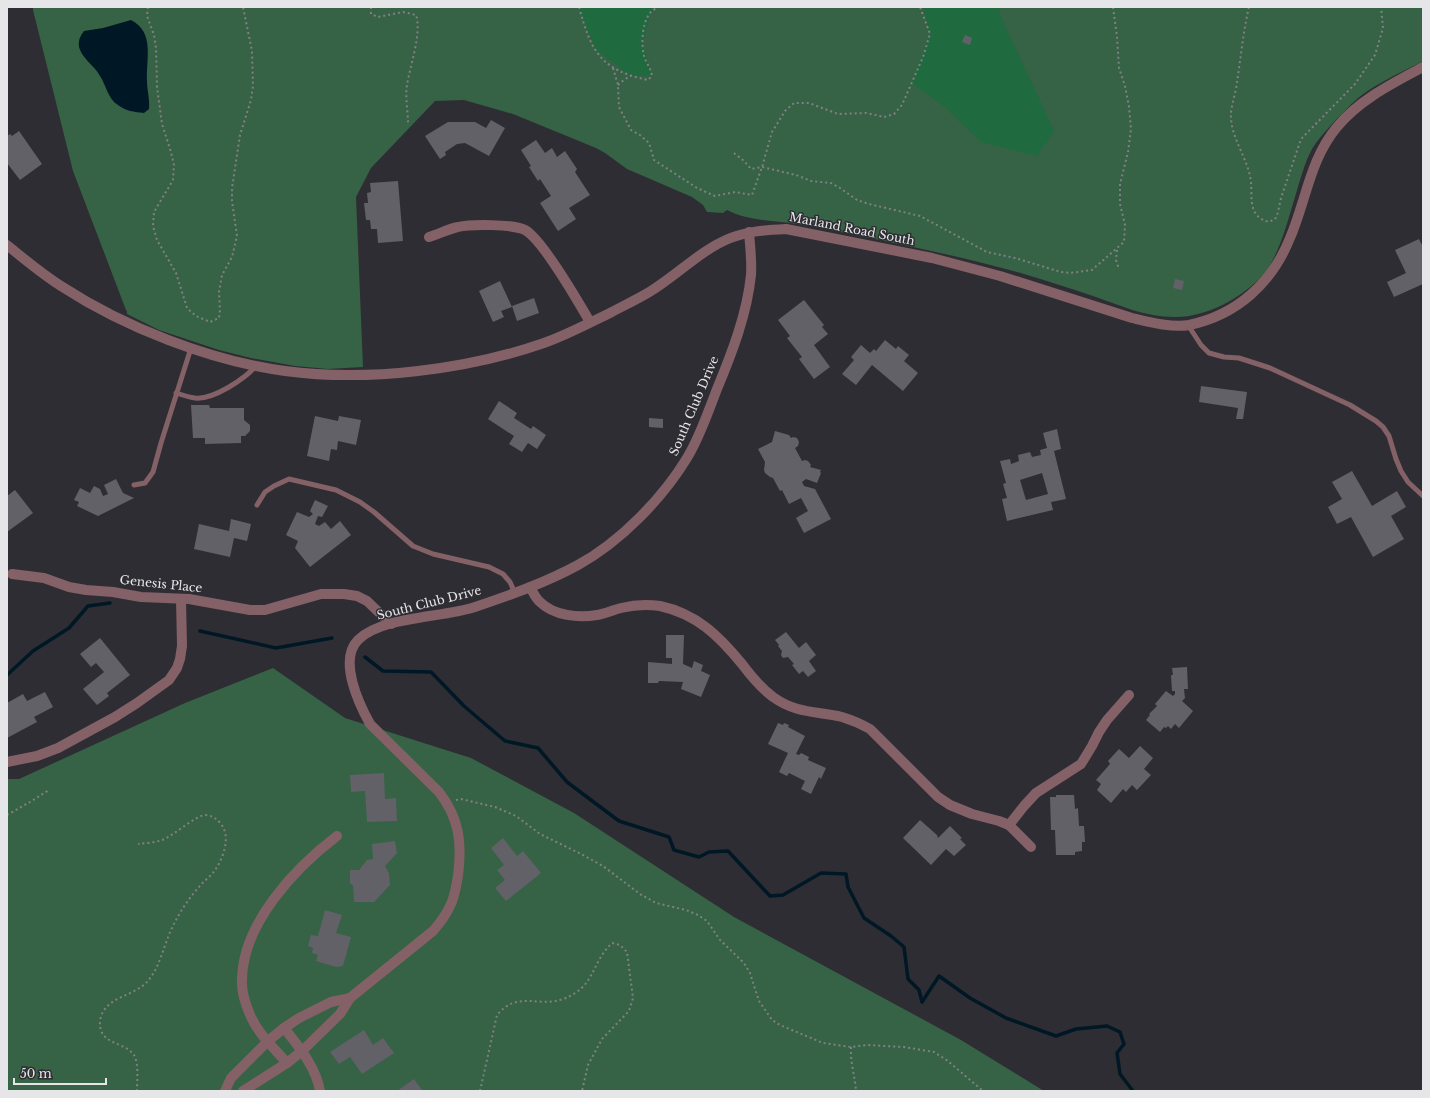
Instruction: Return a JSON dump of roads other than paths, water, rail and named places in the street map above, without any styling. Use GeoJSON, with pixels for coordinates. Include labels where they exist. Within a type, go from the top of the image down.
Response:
{"type":"FeatureCollection","features":[{"type":"Feature","properties":{"kind":"street","name":"Marland Road South"},"geometry":{"type":"LineString","coordinates":[[7,244],[60,286],[121,319],[191,348],[239,362],[285,371],[352,375],[423,370],[472,363],[514,353],[547,342],[651,291],[711,249],[727,240],[749,232],[765,230],[786,229],[932,258],[1000,276],[1132,318],[1154,323],[1188,325],[1227,311],[1243,301],[1261,285],[1280,260],[1290,238],[1315,165],[1327,141],[1337,127],[1364,102],[1423,67]]}},
{"type":"Feature","properties":{"kind":"street"},"geometry":{"type":"LineString","coordinates":[[429,237],[459,226],[490,225],[515,227],[525,230],[533,236],[542,247],[580,303],[590,322]]}},
{"type":"Feature","properties":{"kind":"street","name":"South Club Drive"},"geometry":{"type":"LineString","coordinates":[[243,1091],[287,1063],[302,1051],[340,1014],[350,998],[433,931],[443,919],[451,905],[457,882],[460,861],[460,843],[458,827],[453,814],[448,803],[439,792],[370,724],[362,710],[350,674],[352,649],[357,641],[375,629],[391,624],[464,610],[515,593],[578,565],[602,551],[653,505],[666,489],[688,456],[704,423],[727,365],[745,309],[751,273],[749,232]]}},
{"type":"Feature","properties":{"kind":"street","name":"Genesis Place"},"geometry":{"type":"LineString","coordinates":[[12,574],[44,578],[68,587],[86,590],[113,592],[141,597],[204,601],[250,610],[265,610],[321,594],[344,594],[358,596],[367,601],[374,606],[391,624]]}},
{"type":"Feature","properties":{"kind":"street"},"geometry":{"type":"LineString","coordinates":[[530,587],[539,601],[548,609],[562,614],[576,616],[598,615],[622,608],[646,605],[670,609],[696,620],[714,632],[725,643],[762,688],[773,698],[797,709],[841,717],[870,729],[928,787],[950,805],[972,814],[1009,825],[1031,847]]}},
{"type":"Feature","properties":{"kind":"street"},"geometry":{"type":"LineString","coordinates":[[7,762],[37,756],[58,748],[138,703],[169,680],[177,668],[180,660],[182,646],[181,599]]}},
{"type":"Feature","properties":{"kind":"street"},"geometry":{"type":"LineString","coordinates":[[1009,825],[1036,792],[1080,764],[1107,720],[1129,695]]}},
{"type":"Feature","properties":{"kind":"street"},"geometry":{"type":"LineString","coordinates":[[287,1063],[257,1028],[252,1019],[247,1008],[242,988],[242,970],[248,944],[260,920],[282,887],[318,850],[337,836]]}},
{"type":"Feature","properties":{"kind":"street","name":"South Club Drive"},"geometry":{"type":"LineString","coordinates":[[224,1091],[231,1078],[268,1041],[284,1028],[299,1018],[331,1002],[350,998]]}},
{"type":"Feature","properties":{"kind":"street"},"geometry":{"type":"LineString","coordinates":[[284,1028],[302,1051],[315,1074],[320,1091]]}},
{"type":"Feature","properties":{"kind":"lane"},"geometry":{"type":"LineString","coordinates":[[1188,325],[1209,353],[1224,357],[1239,358],[1270,368],[1350,405],[1376,421],[1383,427],[1389,436],[1401,472],[1408,482],[1423,496]]}},
{"type":"Feature","properties":{"kind":"lane"},"geometry":{"type":"LineString","coordinates":[[134,485],[145,483],[153,472],[191,348]]}},
{"type":"Feature","properties":{"kind":"lane"},"geometry":{"type":"LineString","coordinates":[[176,393],[196,398],[221,392],[250,373],[257,365]]}},
{"type":"Feature","properties":{"kind":"lane"},"geometry":{"type":"LineString","coordinates":[[257,505],[265,492],[289,479],[336,490],[360,502],[374,512],[413,546],[433,554],[489,567],[503,574],[510,582],[515,593]]}},
{"type":"Feature","properties":{"kind":"water"},"geometry":{"type":"Polygon","coordinates":[[[131,20],[139,25],[148,47],[147,81],[149,109],[144,113],[127,110],[121,107],[109,96],[97,71],[83,56],[79,44],[80,38],[84,31],[103,28],[131,20]]]}},
{"type":"Feature","properties":{"kind":"waterway"},"geometry":{"type":"LineString","coordinates":[[7,675],[33,651],[69,628],[88,606],[110,603]]}},
{"type":"Feature","properties":{"kind":"waterway"},"geometry":{"type":"LineString","coordinates":[[200,631],[276,648],[332,638]]}},
{"type":"Feature","properties":{"kind":"waterway"},"geometry":{"type":"LineString","coordinates":[[365,657],[383,671],[431,672],[464,706],[505,741],[538,748],[567,782],[619,821],[669,837],[674,850],[699,857],[709,852],[728,851],[770,896],[783,895],[821,873],[846,874],[848,887],[864,918],[891,936],[904,947],[908,979],[919,990],[922,1002],[939,976],[970,998],[1006,1018],[1056,1036],[1076,1029],[1107,1026],[1120,1032],[1124,1044],[1117,1053],[1120,1074],[1133,1091]]}}]}
